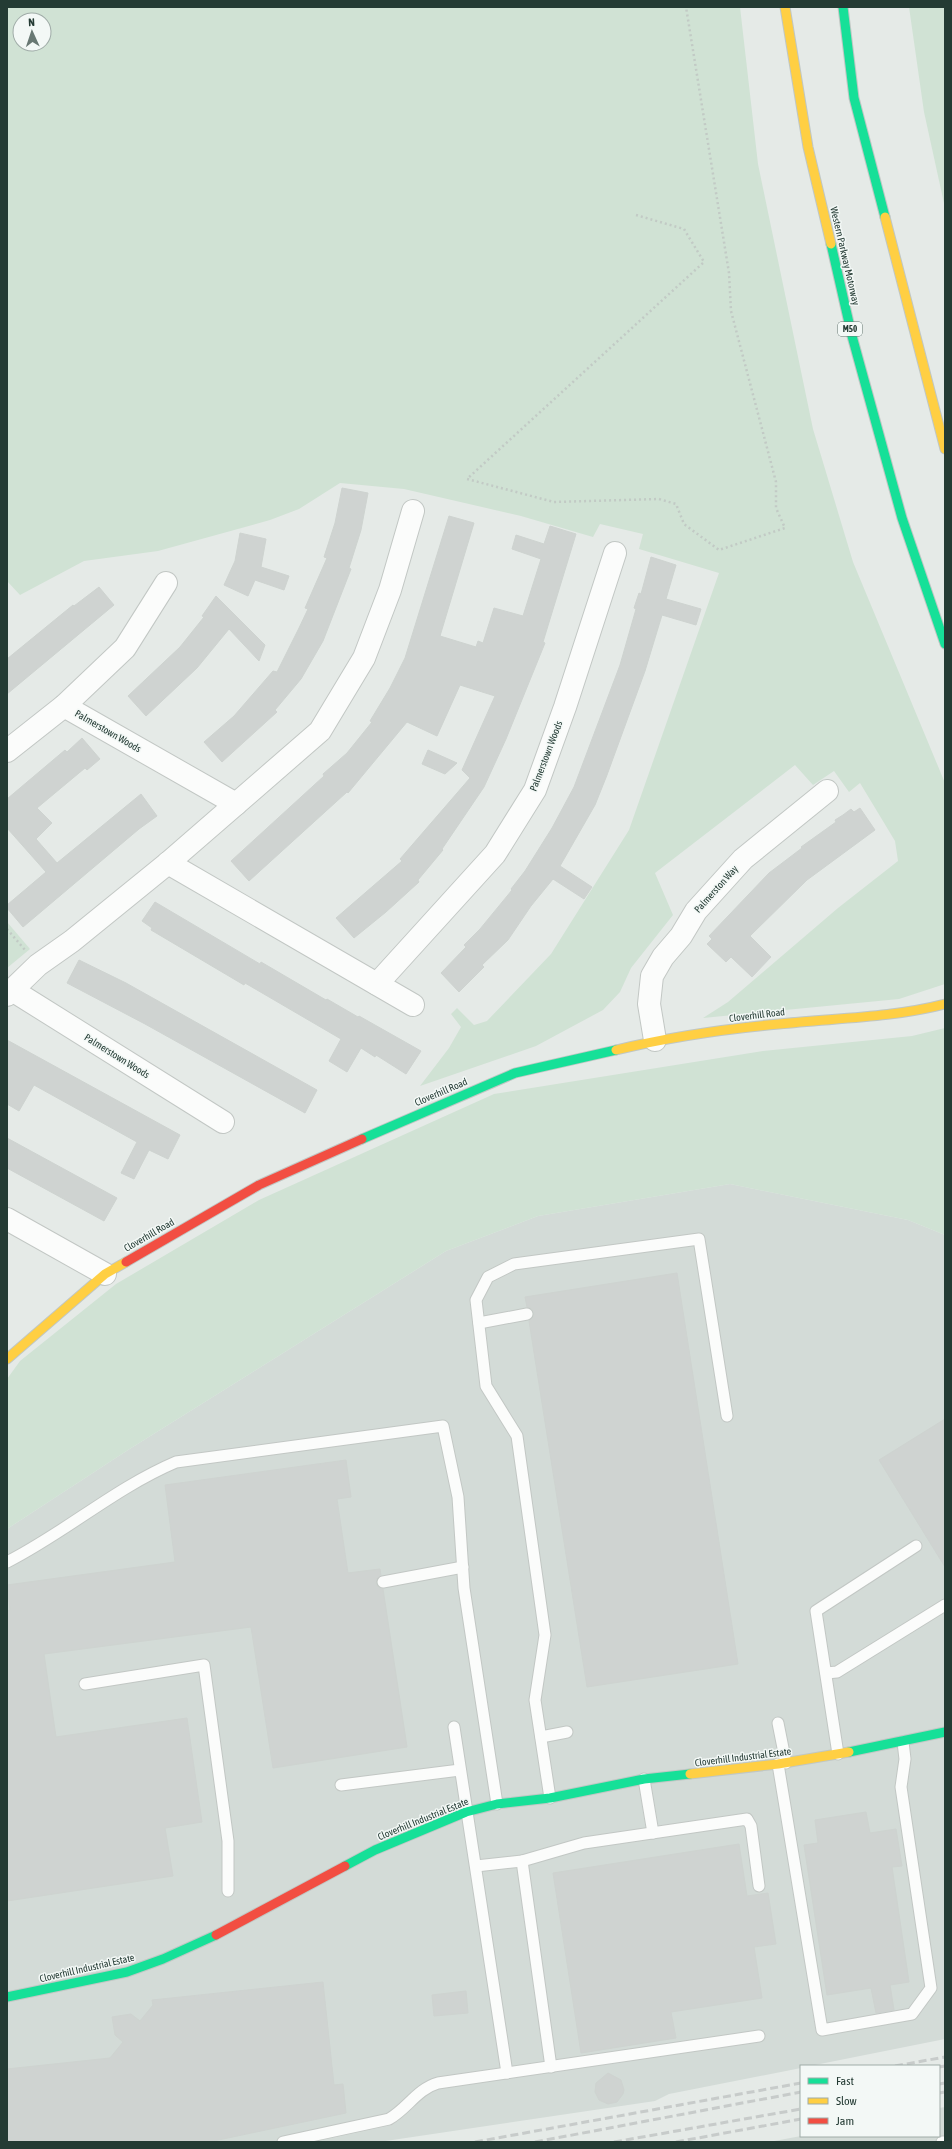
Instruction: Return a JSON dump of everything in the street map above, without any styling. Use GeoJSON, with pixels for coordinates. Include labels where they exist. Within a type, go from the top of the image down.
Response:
{"type":"FeatureCollection","features":[{"type":"Feature","properties":{"kind":"main road","name":"Western Parkway Motorway"},"geometry":{"type":"LineString","coordinates":[[785,7],[808,147],[852,336],[902,518],[945,644]]}},
{"type":"Feature","properties":{"kind":"main road"},"geometry":{"type":"LineString","coordinates":[[844,7],[854,98],[945,449]]}},
{"type":"Feature","properties":{"kind":"main road","name":"Cloverhill Road"},"geometry":{"type":"LineString","coordinates":[[7,1359],[105,1274],[259,1185],[390,1126],[515,1073],[655,1040],[777,1024],[913,1012],[945,1004]]}},
{"type":"Feature","properties":{"kind":"main road","name":"Cloverhill Industrial Estate"},"geometry":{"type":"LineString","coordinates":[[7,1997],[127,1972],[163,1959],[233,1927],[286,1896],[375,1850],[466,1812],[497,1804],[550,1798],[644,1779],[782,1764],[903,1742],[945,1732]]}},
{"type":"Feature","properties":{"kind":"street","name":"Palmerstown Woods"},"geometry":{"type":"LineString","coordinates":[[223,1122],[9,992],[38,965],[72,941],[168,863],[320,731],[364,658],[390,590],[413,511]]}},
{"type":"Feature","properties":{"kind":"street","name":"Palmerstown Woods"},"geometry":{"type":"LineString","coordinates":[[377,984],[494,854],[535,790],[565,707],[615,553]]}},
{"type":"Feature","properties":{"kind":"street","name":"Palmerstown Woods"},"geometry":{"type":"LineString","coordinates":[[7,751],[64,706],[125,648],[166,583]]}},
{"type":"Feature","properties":{"kind":"street","name":"Palmerstown Woods"},"geometry":{"type":"LineString","coordinates":[[64,706],[236,804]]}},
{"type":"Feature","properties":{"kind":"street","name":"Palmerston Way"},"geometry":{"type":"LineString","coordinates":[[655,1040],[649,1004],[652,976],[663,958],[681,936],[696,911],[743,859],[827,791]]}},
{"type":"Feature","properties":{"kind":"street"},"geometry":{"type":"LineString","coordinates":[[168,863],[413,1005]]}},
{"type":"Feature","properties":{"kind":"street"},"geometry":{"type":"LineString","coordinates":[[7,1219],[105,1274]]}},
{"type":"Feature","properties":{"kind":"lane"},"geometry":{"type":"LineString","coordinates":[[550,1798],[535,1700],[545,1635],[517,1436],[486,1386],[476,1300],[488,1277],[514,1264],[699,1239],[727,1416]]}},
{"type":"Feature","properties":{"kind":"lane"},"geometry":{"type":"LineString","coordinates":[[479,1323],[527,1314]]}},
{"type":"Feature","properties":{"kind":"lane"},"geometry":{"type":"LineString","coordinates":[[7,1562],[39,1544],[138,1480],[176,1462],[443,1426],[458,1497],[464,1588],[497,1804]]}},
{"type":"Feature","properties":{"kind":"lane"},"geometry":{"type":"LineString","coordinates":[[838,1754],[816,1611],[916,1546]]}},
{"type":"Feature","properties":{"kind":"lane"},"geometry":{"type":"LineString","coordinates":[[383,1582],[463,1567]]}},
{"type":"Feature","properties":{"kind":"lane"},"geometry":{"type":"LineString","coordinates":[[826,1673],[836,1672],[945,1605]]}},
{"type":"Feature","properties":{"kind":"lane"},"geometry":{"type":"LineString","coordinates":[[85,1684],[204,1665],[228,1841],[228,1891]]}},
{"type":"Feature","properties":{"kind":"lane"},"geometry":{"type":"LineString","coordinates":[[778,1722],[782,1764],[822,2030],[912,2014],[931,1988],[901,1787],[905,1759],[903,1742]]}},
{"type":"Feature","properties":{"kind":"lane"},"geometry":{"type":"LineString","coordinates":[[454,1727],[507,2073]]}},
{"type":"Feature","properties":{"kind":"lane"},"geometry":{"type":"LineString","coordinates":[[541,1737],[567,1732]]}},
{"type":"Feature","properties":{"kind":"lane"},"geometry":{"type":"LineString","coordinates":[[341,1785],[460,1770]]}},
{"type":"Feature","properties":{"kind":"lane"},"geometry":{"type":"LineString","coordinates":[[644,1779],[653,1833]]}},
{"type":"Feature","properties":{"kind":"lane"},"geometry":{"type":"LineString","coordinates":[[476,1866],[522,1861],[584,1843],[747,1819],[751,1826],[759,1886]]}},
{"type":"Feature","properties":{"kind":"lane"},"geometry":{"type":"LineString","coordinates":[[522,1861],[551,2066]]}},
{"type":"Feature","properties":{"kind":"lane"},"geometry":{"type":"LineString","coordinates":[[283,2142],[389,2119],[430,2085],[759,2036]]}},
{"type":"Feature","properties":{"kind":"path"},"geometry":{"type":"LineString","coordinates":[[636,215],[684,229],[704,262],[467,479],[554,502],[659,499],[676,504],[684,524],[719,550],[785,528],[776,508],[776,482],[731,311],[729,272],[686,7]]}},
{"type":"Feature","properties":{"kind":"shaded area"},"geometry":{"type":"Polygon","coordinates":[[[730,1184],[908,1220],[945,1235],[945,2039],[815,2065],[800,2065],[800,2068],[669,2094],[655,2101],[379,2142],[7,2142],[7,1529],[128,1450],[446,1251],[538,1216],[730,1184]]]}},
{"type":"Feature","properties":{"kind":"shaded area"},"geometry":{"type":"Polygon","coordinates":[[[945,2107],[945,2142],[769,2142],[800,2136],[940,2137],[940,2108],[945,2107]]]}},
{"type":"Feature","properties":{"kind":"green space"},"geometry":{"type":"Polygon","coordinates":[[[7,7],[740,7],[758,164],[813,429],[853,562],[945,783],[945,984],[899,999],[703,1018],[728,1002],[838,908],[898,861],[895,841],[860,783],[849,792],[834,771],[813,785],[795,765],[655,873],[673,915],[631,968],[620,992],[603,1010],[536,1046],[420,1086],[449,1048],[461,1027],[451,1014],[457,1008],[474,1025],[487,1021],[551,954],[629,830],[719,573],[639,549],[643,534],[600,524],[593,537],[521,516],[404,489],[340,483],[299,509],[270,520],[158,551],[84,561],[20,595],[7,581],[7,7]]]}},
{"type":"Feature","properties":{"kind":"green space"},"geometry":{"type":"Polygon","coordinates":[[[909,7],[945,7],[945,208],[924,112],[909,7]]]}},
{"type":"Feature","properties":{"kind":"green space"},"geometry":{"type":"Polygon","coordinates":[[[7,922],[30,949],[7,968],[7,922]]]}},
{"type":"Feature","properties":{"kind":"green space"},"geometry":{"type":"Polygon","coordinates":[[[945,1028],[945,1235],[908,1220],[730,1184],[538,1216],[446,1251],[128,1450],[7,1529],[7,1379],[20,1361],[116,1284],[259,1200],[494,1094],[763,1051],[912,1036],[945,1028]]]}},
{"type":"Feature","properties":{"kind":"building"},"geometry":{"type":"Polygon","coordinates":[[[342,488],[368,493],[361,530],[349,568],[351,569],[323,641],[301,679],[275,710],[277,712],[222,762],[204,742],[234,716],[273,671],[277,672],[308,609],[305,608],[327,558],[324,557],[335,523],[342,488]]]}},
{"type":"Feature","properties":{"kind":"building"},"geometry":{"type":"Polygon","coordinates":[[[449,516],[474,523],[440,636],[476,647],[478,641],[483,643],[494,608],[523,616],[541,559],[512,549],[516,535],[544,544],[550,526],[576,534],[543,642],[545,643],[506,739],[484,787],[442,849],[443,850],[418,880],[419,882],[354,938],[336,918],[402,861],[400,859],[470,778],[462,770],[495,696],[460,685],[437,736],[407,722],[348,793],[347,792],[249,881],[231,861],[324,776],[323,774],[347,753],[372,722],[370,721],[390,688],[405,658],[449,516]]]}},
{"type":"Feature","properties":{"kind":"building"},"geometry":{"type":"Polygon","coordinates":[[[240,533],[266,539],[261,567],[289,576],[284,590],[255,580],[248,596],[224,585],[235,561],[240,533]]]}},
{"type":"Feature","properties":{"kind":"building"},"geometry":{"type":"Polygon","coordinates":[[[651,557],[676,565],[666,599],[701,609],[696,625],[662,615],[645,671],[595,805],[560,866],[592,887],[584,899],[553,879],[531,906],[508,940],[482,965],[484,967],[459,992],[441,973],[466,947],[464,945],[480,929],[512,890],[511,889],[525,871],[552,828],[574,787],[620,665],[636,609],[634,608],[639,593],[641,594],[651,557]]]}},
{"type":"Feature","properties":{"kind":"building"},"geometry":{"type":"Polygon","coordinates":[[[99,587],[114,605],[7,694],[7,659],[73,605],[74,606],[99,587]]]}},
{"type":"Feature","properties":{"kind":"building"},"geometry":{"type":"Polygon","coordinates":[[[216,596],[265,645],[259,661],[229,629],[197,668],[146,716],[128,696],[180,647],[204,617],[202,616],[216,596]]]}},
{"type":"Feature","properties":{"kind":"building"},"geometry":{"type":"Polygon","coordinates":[[[82,738],[100,759],[87,770],[85,768],[37,808],[52,823],[36,839],[57,863],[141,794],[157,816],[139,829],[23,927],[7,908],[7,905],[46,872],[7,828],[7,799],[65,750],[67,752],[82,738]]]}},
{"type":"Feature","properties":{"kind":"building"},"geometry":{"type":"Polygon","coordinates":[[[428,750],[457,763],[445,774],[422,764],[428,750]]]}},
{"type":"Feature","properties":{"kind":"building"},"geometry":{"type":"Polygon","coordinates":[[[860,808],[875,830],[807,880],[750,936],[771,957],[752,977],[731,957],[726,962],[707,944],[712,939],[709,936],[769,873],[802,848],[801,847],[836,822],[835,820],[851,809],[854,812],[860,808]]]}},
{"type":"Feature","properties":{"kind":"building"},"geometry":{"type":"Polygon","coordinates":[[[155,902],[260,964],[261,962],[326,1000],[327,999],[358,1017],[359,1016],[421,1051],[406,1074],[376,1055],[375,1057],[361,1048],[347,1072],[329,1061],[341,1039],[245,983],[244,985],[151,930],[152,928],[142,921],[155,902]]]}},
{"type":"Feature","properties":{"kind":"building"},"geometry":{"type":"Polygon","coordinates":[[[79,960],[126,983],[317,1090],[305,1113],[145,1024],[67,983],[79,960]]]}},
{"type":"Feature","properties":{"kind":"building"},"geometry":{"type":"Polygon","coordinates":[[[7,1040],[180,1135],[168,1159],[149,1150],[134,1179],[121,1173],[137,1142],[34,1085],[19,1111],[7,1104],[7,1040]]]}},
{"type":"Feature","properties":{"kind":"building"},"geometry":{"type":"Polygon","coordinates":[[[7,1138],[117,1198],[104,1221],[7,1168],[7,1138]]]}},
{"type":"Feature","properties":{"kind":"building"},"geometry":{"type":"Polygon","coordinates":[[[677,1273],[738,1664],[587,1687],[529,1321],[533,1317],[534,1313],[532,1309],[527,1307],[525,1297],[677,1273]]]}},
{"type":"Feature","properties":{"kind":"building"},"geometry":{"type":"Polygon","coordinates":[[[945,1419],[945,1567],[879,1460],[945,1419]]]}},
{"type":"Feature","properties":{"kind":"building"},"geometry":{"type":"Polygon","coordinates":[[[346,1460],[351,1497],[337,1499],[348,1573],[380,1569],[381,1576],[376,1583],[378,1587],[383,1589],[407,1747],[273,1768],[251,1627],[44,1654],[56,1737],[187,1718],[202,1822],[165,1828],[173,1876],[7,1901],[7,1611],[10,1610],[7,1585],[175,1562],[165,1485],[346,1460]]]}},
{"type":"Feature","properties":{"kind":"building"},"geometry":{"type":"Polygon","coordinates":[[[866,1812],[870,1833],[896,1829],[902,1866],[892,1867],[909,1982],[890,1985],[894,2010],[876,2013],[871,1988],[827,1995],[804,1845],[818,1843],[815,1820],[866,1812]]]}},
{"type":"Feature","properties":{"kind":"building"},"geometry":{"type":"Polygon","coordinates":[[[739,1844],[747,1896],[768,1893],[776,1944],[754,1947],[762,1998],[671,2012],[676,2038],[581,2053],[553,1873],[739,1844]]]}},
{"type":"Feature","properties":{"kind":"building"},"geometry":{"type":"Polygon","coordinates":[[[323,1982],[334,2085],[343,2084],[346,2113],[209,2142],[7,2142],[7,2069],[110,2058],[123,2042],[115,2035],[112,2017],[131,2014],[140,2021],[153,2005],[152,2000],[323,1982]]]}},
{"type":"Feature","properties":{"kind":"building"},"geometry":{"type":"Polygon","coordinates":[[[466,1991],[468,2013],[434,2016],[432,1995],[466,1991]]]}},
{"type":"Feature","properties":{"kind":"building"},"geometry":{"type":"Polygon","coordinates":[[[608,2073],[621,2080],[624,2090],[617,2102],[608,2104],[599,2100],[595,2092],[596,2083],[608,2073]]]}},
{"type":"Feature","properties":{"kind":"railway"},"geometry":{"type":"LineString","coordinates":[[901,2065],[945,2057]]}},
{"type":"Feature","properties":{"kind":"railway"},"geometry":{"type":"LineString","coordinates":[[940,2067],[945,2066]]}},
{"type":"Feature","properties":{"kind":"railway"},"geometry":{"type":"LineString","coordinates":[[475,2142],[800,2083]]}},
{"type":"Feature","properties":{"kind":"railway"},"geometry":{"type":"LineString","coordinates":[[940,2084],[945,2083]]}},
{"type":"Feature","properties":{"kind":"railway"},"geometry":{"type":"LineString","coordinates":[[535,2142],[800,2092]]}},
{"type":"Feature","properties":{"kind":"railway"},"geometry":{"type":"LineString","coordinates":[[940,2093],[945,2092]]}},
{"type":"Feature","properties":{"kind":"railway"},"geometry":{"type":"LineString","coordinates":[[614,2142],[800,2109]]}},
{"type":"Feature","properties":{"kind":"railway"},"geometry":{"type":"LineString","coordinates":[[676,2142],[800,2119]]}},
{"type":"Feature","properties":{"kind":"traffic: fast"},"geometry":{"type":"LineString","coordinates":[[843,7],[854,98],[885,217]]}},
{"type":"Feature","properties":{"kind":"traffic: fast"},"geometry":{"type":"LineString","coordinates":[[831,244],[852,336],[902,518],[945,644]]}},
{"type":"Feature","properties":{"kind":"traffic: fast"},"geometry":{"type":"LineString","coordinates":[[362,1139],[515,1073],[616,1050]]}},
{"type":"Feature","properties":{"kind":"traffic: fast"},"geometry":{"type":"LineString","coordinates":[[849,1752],[945,1732]]}},
{"type":"Feature","properties":{"kind":"traffic: fast"},"geometry":{"type":"LineString","coordinates":[[345,1866],[375,1850],[466,1812],[497,1804],[550,1798],[644,1779],[690,1774]]}},
{"type":"Feature","properties":{"kind":"traffic: fast"},"geometry":{"type":"LineString","coordinates":[[7,1997],[127,1972],[163,1959],[216,1935]]}},
{"type":"Feature","properties":{"kind":"traffic: slow"},"geometry":{"type":"LineString","coordinates":[[785,7],[808,147],[831,244]]}},
{"type":"Feature","properties":{"kind":"traffic: slow"},"geometry":{"type":"LineString","coordinates":[[885,217],[945,449]]}},
{"type":"Feature","properties":{"kind":"traffic: slow"},"geometry":{"type":"LineString","coordinates":[[616,1050],[676,1037],[738,1028],[883,1015],[925,1009],[945,1004]]}},
{"type":"Feature","properties":{"kind":"traffic: slow"},"geometry":{"type":"LineString","coordinates":[[7,1359],[105,1274],[126,1262]]}},
{"type":"Feature","properties":{"kind":"traffic: slow"},"geometry":{"type":"LineString","coordinates":[[690,1774],[778,1764],[849,1752]]}},
{"type":"Feature","properties":{"kind":"traffic: jam"},"geometry":{"type":"LineString","coordinates":[[126,1262],[259,1185],[362,1139]]}},
{"type":"Feature","properties":{"kind":"traffic: jam"},"geometry":{"type":"LineString","coordinates":[[216,1935],[345,1866]]}}]}
